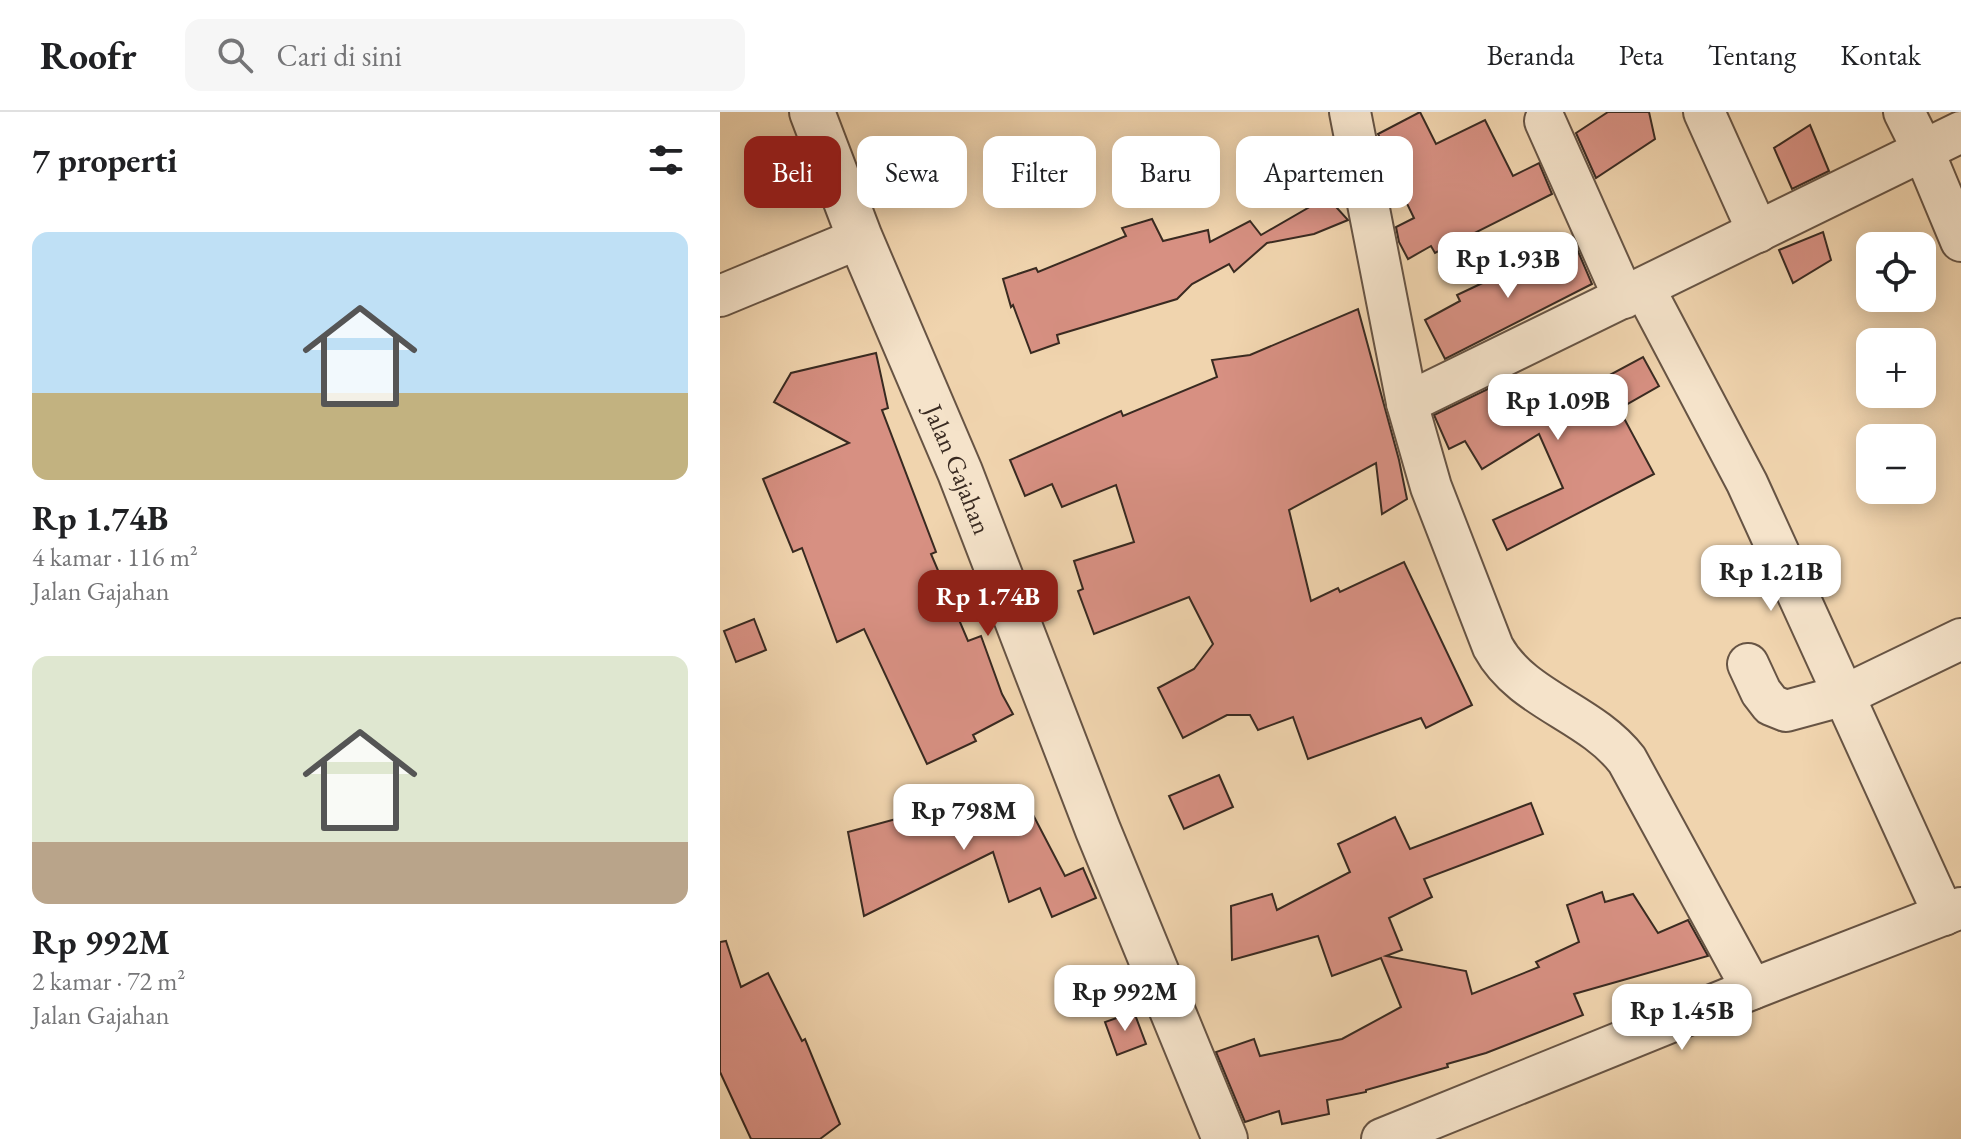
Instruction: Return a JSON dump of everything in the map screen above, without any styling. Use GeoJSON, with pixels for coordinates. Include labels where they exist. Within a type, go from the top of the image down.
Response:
{"type":"FeatureCollection","features":[{"type":"Feature","properties":{"kind":"street","name":"Jalan Gajahan"},"geometry":{"type":"LineString","coordinates":[[812,112],[860,238],[960,472],[1098,830],[1225,1139]]}},
{"type":"Feature","properties":{"kind":"street"},"geometry":{"type":"LineString","coordinates":[[1350,112],[1407,403],[1436,500],[1487,633],[1500,660],[1517,679],[1601,732],[1627,760],[1752,989]]}},
{"type":"Feature","properties":{"kind":"street"},"geometry":{"type":"LineString","coordinates":[[1704,112],[1758,232]]}},
{"type":"Feature","properties":{"kind":"street"},"geometry":{"type":"LineString","coordinates":[[1904,112],[1961,241]]}},
{"type":"Feature","properties":{"kind":"street"},"geometry":{"type":"LineString","coordinates":[[1382,1139],[1752,989],[1953,912],[1845,695],[1747,483],[1634,293],[1545,121]]}},
{"type":"Feature","properties":{"kind":"street"},"geometry":{"type":"LineString","coordinates":[[1407,403],[1961,132]]}},
{"type":"Feature","properties":{"kind":"street"},"geometry":{"type":"LineString","coordinates":[[720,296],[860,238]]}},
{"type":"Feature","properties":{"kind":"street"},"geometry":{"type":"LineString","coordinates":[[1748,664],[1771,705],[1786,711],[1845,695],[1961,639]]}},
{"type":"Feature","properties":{"kind":"building"},"geometry":{"type":"Polygon","coordinates":[[[1420,112],[1436,144],[1485,120],[1513,176],[1539,163],[1552,194],[1435,253],[1431,246],[1408,259],[1399,242],[1396,227],[1414,218],[1409,208],[1413,208],[1413,136],[1378,134],[1420,112]]]}},
{"type":"Feature","properties":{"kind":"building"},"geometry":{"type":"Polygon","coordinates":[[[1608,112],[1649,112],[1655,139],[1596,178],[1576,133],[1608,112]]]}},
{"type":"Feature","properties":{"kind":"building"},"geometry":{"type":"Polygon","coordinates":[[[1810,125],[1829,171],[1792,189],[1774,148],[1810,125]]]}},
{"type":"Feature","properties":{"kind":"building"},"geometry":{"type":"Polygon","coordinates":[[[1308,208],[1337,208],[1348,220],[1314,234],[1267,243],[1234,272],[1229,264],[1192,284],[1177,299],[1057,335],[1059,343],[1031,353],[1013,305],[1011,307],[1003,279],[1036,268],[1038,272],[1126,236],[1122,228],[1152,219],[1163,241],[1208,230],[1210,242],[1250,221],[1261,235],[1308,208]]]}},
{"type":"Feature","properties":{"kind":"building"},"geometry":{"type":"Polygon","coordinates":[[[1823,232],[1831,260],[1793,283],[1779,250],[1823,232]]]}},
{"type":"Feature","properties":{"kind":"building"},"geometry":{"type":"Polygon","coordinates":[[[1574,242],[1592,284],[1445,359],[1425,320],[1460,301],[1457,295],[1491,279],[1496,282],[1574,242]]]}},
{"type":"Feature","properties":{"kind":"building"},"geometry":{"type":"Polygon","coordinates":[[[1358,309],[1407,499],[1382,514],[1376,463],[1289,510],[1311,601],[1338,588],[1340,592],[1404,562],[1472,705],[1426,728],[1421,718],[1308,759],[1293,717],[1258,730],[1250,715],[1227,715],[1183,738],[1158,688],[1194,669],[1213,644],[1189,597],[1094,634],[1078,591],[1083,589],[1074,561],[1134,542],[1116,485],[1062,507],[1052,484],[1025,496],[1010,460],[1121,411],[1123,416],[1217,377],[1212,360],[1250,355],[1358,309]]]}},
{"type":"Feature","properties":{"kind":"building"},"geometry":{"type":"Polygon","coordinates":[[[876,353],[888,408],[882,410],[936,552],[931,554],[968,641],[981,636],[1002,694],[1013,714],[973,735],[976,741],[927,764],[864,629],[837,642],[802,548],[793,552],[763,479],[849,443],[774,402],[791,373],[876,353]]]}},
{"type":"Feature","properties":{"kind":"building"},"geometry":{"type":"Polygon","coordinates":[[[1643,357],[1659,386],[1619,409],[1654,474],[1507,550],[1493,520],[1563,488],[1539,434],[1482,469],[1465,441],[1449,449],[1434,415],[1494,386],[1502,400],[1558,376],[1567,398],[1643,357]]]}},
{"type":"Feature","properties":{"kind":"building"},"geometry":{"type":"Polygon","coordinates":[[[754,619],[766,650],[736,662],[724,631],[754,619]]]}},
{"type":"Feature","properties":{"kind":"building"},"geometry":{"type":"Polygon","coordinates":[[[1219,775],[1233,807],[1184,829],[1169,796],[1219,775]]]}},
{"type":"Feature","properties":{"kind":"building"},"geometry":{"type":"Polygon","coordinates":[[[1018,786],[1065,876],[1083,868],[1096,898],[1052,917],[1040,888],[1009,902],[993,852],[864,916],[848,832],[1018,786]]]}},
{"type":"Feature","properties":{"kind":"building"},"geometry":{"type":"Polygon","coordinates":[[[1531,803],[1543,834],[1424,879],[1432,897],[1389,918],[1402,950],[1386,956],[1466,971],[1472,994],[1539,967],[1536,962],[1579,942],[1567,905],[1602,892],[1605,902],[1633,894],[1658,933],[1688,920],[1708,956],[1574,994],[1583,1015],[1486,1053],[1447,1064],[1448,1067],[1366,1092],[1327,1100],[1329,1114],[1282,1124],[1279,1111],[1245,1122],[1216,1052],[1254,1039],[1260,1056],[1342,1039],[1401,1007],[1381,958],[1332,976],[1318,936],[1232,960],[1231,906],[1272,894],[1277,910],[1350,872],[1338,844],[1395,817],[1410,849],[1531,803]]]}},
{"type":"Feature","properties":{"kind":"building"},"geometry":{"type":"Polygon","coordinates":[[[726,941],[741,987],[768,973],[802,1041],[805,1039],[840,1124],[820,1139],[751,1139],[720,1072],[720,942],[726,941]]]}},
{"type":"Feature","properties":{"kind":"building"},"geometry":{"type":"Polygon","coordinates":[[[1134,1012],[1146,1044],[1117,1055],[1105,1022],[1134,1012]]]}}]}
